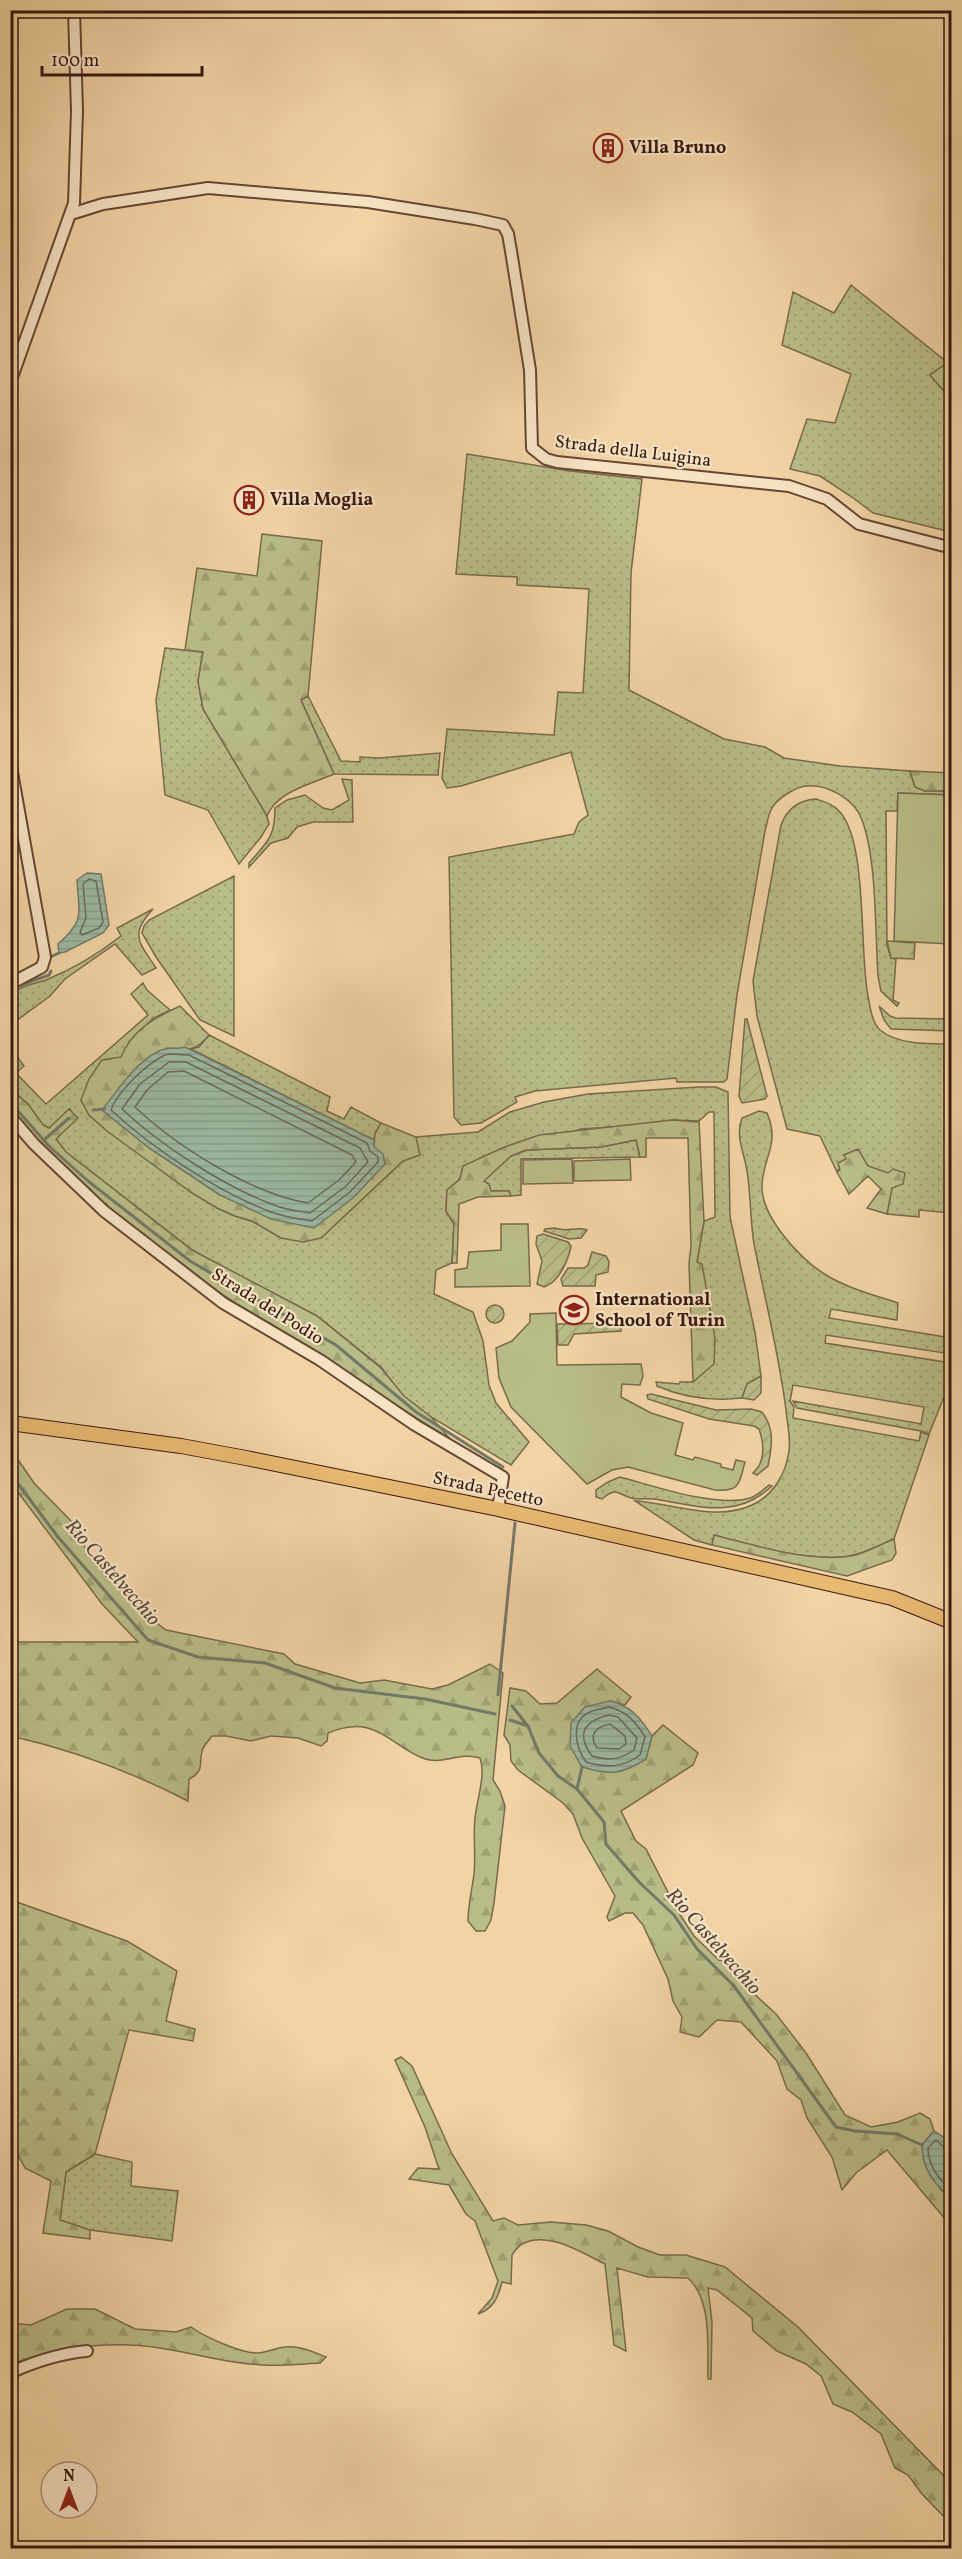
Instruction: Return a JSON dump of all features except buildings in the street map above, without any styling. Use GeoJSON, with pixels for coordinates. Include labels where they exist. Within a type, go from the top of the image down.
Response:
{"type":"FeatureCollection","features":[{"type":"Feature","properties":{"kind":"main road","name":"Strada Pecetto"},"geometry":{"type":"LineString","coordinates":[[10,1423],[181,1446],[498,1509],[892,1598],[951,1622]]}},
{"type":"Feature","properties":{"kind":"street"},"geometry":{"type":"LineString","coordinates":[[10,383],[74,202],[76,121],[74,10]]}},
{"type":"Feature","properties":{"kind":"street","name":"Strada della Luigina"},"geometry":{"type":"LineString","coordinates":[[71,214],[103,204],[208,188],[368,202],[503,225],[512,251],[530,370],[530,436],[532,448],[538,454],[557,462],[789,486],[827,499],[860,524],[951,548]]}},
{"type":"Feature","properties":{"kind":"street"},"geometry":{"type":"LineString","coordinates":[[10,761],[45,957],[42,968],[10,984]]}},
{"type":"Feature","properties":{"kind":"street","name":"Strada del Podio"},"geometry":{"type":"LineString","coordinates":[[10,1116],[34,1144],[104,1211],[223,1303],[320,1360],[415,1425],[503,1477],[498,1509]]}},
{"type":"Feature","properties":{"kind":"street"},"geometry":{"type":"LineString","coordinates":[[10,2380],[14,2371],[33,2362],[72,2352],[87,2351]]}},
{"type":"Feature","properties":{"kind":"green space"},"geometry":{"type":"Polygon","coordinates":[[[851,285],[948,363],[930,375],[951,399],[951,532],[873,513],[820,476],[790,469],[807,419],[835,423],[851,374],[782,345],[793,292],[834,313],[851,285]]]}},
{"type":"Feature","properties":{"kind":"green space"},"geometry":{"type":"Polygon","coordinates":[[[951,360],[951,399],[930,375],[951,360]]]}},
{"type":"Feature","properties":{"kind":"green space"},"geometry":{"type":"Polygon","coordinates":[[[467,454],[570,471],[642,479],[631,573],[629,690],[724,739],[765,747],[784,758],[840,766],[910,771],[915,787],[925,791],[951,791],[952,795],[898,793],[897,811],[886,811],[887,945],[891,958],[896,959],[893,1000],[899,1003],[897,1006],[881,991],[878,976],[873,875],[862,820],[847,799],[839,794],[814,786],[802,787],[782,797],[772,808],[768,819],[737,995],[727,1079],[724,1082],[677,1082],[676,1078],[535,1091],[515,1097],[517,1102],[481,1123],[461,1125],[454,1117],[449,857],[574,834],[579,822],[588,815],[571,752],[461,786],[447,788],[442,778],[447,729],[554,735],[558,692],[583,693],[589,589],[517,585],[517,577],[456,574],[467,454]]]}},
{"type":"Feature","properties":{"kind":"green space"},"geometry":{"type":"Polygon","coordinates":[[[262,534],[322,541],[308,696],[301,700],[334,774],[286,795],[278,801],[267,816],[203,709],[198,681],[203,652],[185,650],[197,568],[257,576],[262,534]]]}},
{"type":"Feature","properties":{"kind":"green space"},"geometry":{"type":"Polygon","coordinates":[[[165,648],[203,652],[198,681],[203,709],[267,816],[269,824],[239,864],[208,810],[165,795],[156,700],[165,648]]]}},
{"type":"Feature","properties":{"kind":"green space"},"geometry":{"type":"Polygon","coordinates":[[[308,696],[341,761],[360,762],[360,757],[379,758],[440,753],[438,775],[334,774],[301,700],[308,696]]]}},
{"type":"Feature","properties":{"kind":"green space"},"geometry":{"type":"Polygon","coordinates":[[[910,771],[951,773],[951,791],[925,791],[915,787],[910,771]]]}},
{"type":"Feature","properties":{"kind":"green space"},"geometry":{"type":"Polygon","coordinates":[[[342,779],[352,780],[353,822],[313,822],[297,827],[288,838],[271,843],[249,867],[249,863],[272,833],[275,808],[287,800],[305,795],[323,808],[332,810],[349,800],[342,779]]]}},
{"type":"Feature","properties":{"kind":"green space"},"geometry":{"type":"Polygon","coordinates":[[[898,793],[951,795],[951,944],[894,941],[898,793]]]}},
{"type":"Feature","properties":{"kind":"green space"},"geometry":{"type":"Polygon","coordinates":[[[816,799],[832,805],[840,812],[849,827],[855,848],[859,872],[865,976],[875,1023],[880,1030],[896,1039],[924,1044],[951,1044],[951,1213],[919,1210],[919,1217],[887,1214],[892,1187],[888,1173],[846,1159],[837,1172],[820,1136],[787,1129],[757,1016],[753,981],[781,825],[794,806],[816,799]]]}},
{"type":"Feature","properties":{"kind":"green space"},"geometry":{"type":"Polygon","coordinates":[[[234,876],[234,1036],[200,1020],[142,933],[149,920],[234,876]]]}},
{"type":"Feature","properties":{"kind":"green space"},"geometry":{"type":"Polygon","coordinates":[[[153,909],[141,926],[139,938],[156,968],[142,975],[115,944],[65,979],[50,996],[12,1024],[12,1050],[24,1066],[16,1073],[46,1104],[148,1015],[131,994],[143,983],[147,990],[170,1010],[152,1019],[81,1100],[89,1115],[107,1131],[217,1208],[252,1221],[281,1238],[321,1238],[403,1161],[419,1155],[416,1137],[478,1132],[510,1112],[544,1102],[588,1094],[716,1087],[728,1092],[730,1217],[755,1332],[761,1376],[747,1384],[742,1398],[731,1399],[688,1396],[657,1386],[656,1382],[679,1384],[680,1382],[693,1382],[714,1363],[697,1262],[704,1221],[715,1217],[714,1112],[709,1112],[699,1121],[672,1120],[581,1129],[463,1166],[460,1179],[447,1190],[446,1211],[454,1224],[452,1263],[436,1270],[434,1294],[473,1312],[483,1341],[489,1385],[496,1403],[529,1442],[511,1465],[431,1417],[402,1395],[381,1367],[317,1316],[195,1252],[66,1152],[56,1139],[75,1119],[70,1109],[49,1128],[43,1125],[28,1104],[11,1089],[11,997],[14,993],[86,960],[121,936],[117,928],[153,909]]]}},
{"type":"Feature","properties":{"kind":"green space"},"geometry":{"type":"Polygon","coordinates":[[[887,941],[915,943],[914,959],[891,958],[887,941]]]}},
{"type":"Feature","properties":{"kind":"green space"},"geometry":{"type":"Polygon","coordinates":[[[180,1006],[209,1035],[191,1049],[167,1048],[102,1110],[149,1148],[220,1195],[374,1147],[375,1134],[381,1123],[416,1137],[420,1155],[403,1161],[321,1238],[303,1242],[281,1238],[252,1221],[217,1208],[192,1193],[107,1131],[89,1115],[81,1100],[89,1079],[102,1060],[121,1057],[131,1039],[138,1032],[161,1015],[180,1006]]]}},
{"type":"Feature","properties":{"kind":"green space"},"geometry":{"type":"Polygon","coordinates":[[[879,1006],[890,1016],[896,1018],[951,1019],[951,1031],[891,1029],[884,1020],[879,1006]]]}},
{"type":"Feature","properties":{"kind":"green space"},"geometry":{"type":"Polygon","coordinates":[[[745,1019],[747,1019],[767,1096],[765,1099],[742,1103],[739,1096],[745,1019]]]}},
{"type":"Feature","properties":{"kind":"green space"},"geometry":{"type":"Polygon","coordinates":[[[209,1035],[330,1097],[327,1111],[344,1119],[351,1107],[381,1123],[374,1140],[191,1049],[199,1047],[209,1035]]]}},
{"type":"Feature","properties":{"kind":"green space"},"geometry":{"type":"Polygon","coordinates":[[[10,1089],[28,1104],[43,1125],[49,1128],[69,1109],[78,1118],[56,1139],[66,1152],[192,1250],[317,1316],[381,1368],[404,1396],[431,1417],[451,1440],[223,1295],[141,1236],[36,1142],[11,1111],[10,1089]]]}},
{"type":"Feature","properties":{"kind":"green space"},"geometry":{"type":"Polygon","coordinates":[[[759,1111],[767,1113],[772,1133],[763,1174],[763,1196],[775,1223],[784,1236],[805,1259],[834,1280],[898,1303],[897,1320],[831,1309],[829,1318],[951,1338],[951,1354],[826,1335],[825,1343],[951,1363],[951,1394],[944,1397],[929,1434],[921,1431],[797,1408],[793,1401],[921,1424],[924,1407],[793,1385],[790,1401],[794,1407],[793,1418],[919,1441],[921,1432],[929,1435],[894,1539],[849,1556],[826,1557],[794,1554],[714,1535],[712,1545],[694,1540],[635,1501],[709,1512],[738,1510],[760,1501],[767,1495],[778,1482],[785,1467],[789,1446],[786,1410],[776,1347],[754,1244],[746,1164],[739,1131],[742,1118],[759,1111]]]}},
{"type":"Feature","properties":{"kind":"green space"},"geometry":{"type":"Polygon","coordinates":[[[672,1120],[699,1122],[704,1221],[697,1262],[702,1264],[715,1338],[714,1364],[693,1382],[688,1138],[646,1138],[646,1157],[640,1157],[636,1140],[601,1147],[526,1150],[511,1156],[484,1181],[489,1184],[491,1191],[509,1191],[511,1196],[478,1197],[459,1204],[457,1263],[452,1263],[454,1224],[446,1211],[447,1190],[460,1179],[463,1166],[502,1148],[539,1135],[672,1120]]]}},
{"type":"Feature","properties":{"kind":"green space"},"geometry":{"type":"Polygon","coordinates":[[[636,1140],[640,1157],[521,1159],[521,1195],[511,1196],[509,1191],[491,1191],[484,1181],[486,1176],[511,1156],[527,1150],[601,1147],[636,1140]]]}},
{"type":"Feature","properties":{"kind":"green space"},"geometry":{"type":"Polygon","coordinates":[[[858,1149],[868,1166],[888,1173],[893,1169],[905,1173],[903,1184],[892,1188],[887,1214],[867,1208],[881,1189],[868,1176],[849,1194],[837,1172],[840,1170],[838,1163],[846,1159],[844,1155],[858,1149]]]}},
{"type":"Feature","properties":{"kind":"green space"},"geometry":{"type":"Polygon","coordinates":[[[572,1159],[573,1183],[523,1184],[523,1160],[572,1159]]]}},
{"type":"Feature","properties":{"kind":"green space"},"geometry":{"type":"Polygon","coordinates":[[[630,1159],[631,1180],[574,1181],[574,1161],[630,1159]]]}},
{"type":"Feature","properties":{"kind":"green space"},"geometry":{"type":"Polygon","coordinates":[[[501,1224],[528,1224],[530,1286],[455,1287],[455,1270],[467,1268],[469,1252],[501,1250],[501,1224]]]}},
{"type":"Feature","properties":{"kind":"green space"},"geometry":{"type":"Polygon","coordinates":[[[555,1228],[587,1230],[581,1238],[569,1239],[544,1231],[555,1228]]]}},
{"type":"Feature","properties":{"kind":"green space"},"geometry":{"type":"Polygon","coordinates":[[[543,1234],[568,1242],[571,1246],[562,1270],[554,1281],[544,1287],[537,1284],[542,1261],[536,1244],[537,1236],[543,1234]]]}},
{"type":"Feature","properties":{"kind":"green space"},"geometry":{"type":"Polygon","coordinates":[[[592,1252],[606,1256],[609,1262],[608,1272],[596,1275],[595,1286],[563,1286],[561,1279],[568,1268],[584,1268],[588,1265],[592,1252]]]}},
{"type":"Feature","properties":{"kind":"green space"},"geometry":{"type":"Polygon","coordinates":[[[495,1305],[501,1308],[504,1314],[501,1320],[495,1323],[489,1320],[486,1314],[489,1308],[495,1305]]]}},
{"type":"Feature","properties":{"kind":"green space"},"geometry":{"type":"Polygon","coordinates":[[[556,1313],[557,1365],[641,1364],[643,1376],[640,1385],[622,1384],[621,1397],[651,1413],[683,1423],[675,1455],[693,1460],[695,1457],[733,1470],[736,1460],[745,1462],[737,1485],[729,1490],[715,1490],[628,1467],[612,1470],[587,1484],[511,1407],[499,1378],[496,1348],[512,1341],[530,1322],[530,1314],[556,1313]]]}},
{"type":"Feature","properties":{"kind":"green space"},"geometry":{"type":"Polygon","coordinates":[[[621,1323],[621,1331],[574,1334],[568,1345],[558,1345],[557,1324],[621,1323]]]}},
{"type":"Feature","properties":{"kind":"green space"},"geometry":{"type":"Polygon","coordinates":[[[761,1376],[761,1393],[754,1400],[742,1398],[747,1384],[761,1376]]]}},
{"type":"Feature","properties":{"kind":"green space"},"geometry":{"type":"Polygon","coordinates":[[[651,1394],[716,1410],[751,1409],[762,1412],[771,1431],[768,1466],[757,1475],[753,1473],[760,1463],[763,1452],[759,1429],[754,1426],[709,1419],[648,1399],[647,1395],[651,1394]]]}},
{"type":"Feature","properties":{"kind":"green space"},"geometry":{"type":"Polygon","coordinates":[[[10,1448],[34,1483],[75,1525],[77,1536],[106,1576],[114,1578],[134,1606],[166,1630],[284,1654],[295,1664],[360,1683],[384,1680],[432,1689],[448,1685],[490,1664],[503,1673],[493,1780],[505,1806],[494,1903],[491,1920],[485,1931],[476,1931],[468,1921],[475,1867],[475,1818],[482,1780],[480,1758],[467,1756],[436,1761],[427,1759],[413,1754],[376,1731],[360,1727],[328,1733],[327,1741],[321,1746],[298,1738],[271,1736],[251,1741],[212,1736],[201,1753],[200,1769],[195,1776],[189,1779],[188,1801],[102,1763],[11,1736],[11,1642],[138,1642],[102,1604],[11,1483],[10,1448]]]}},
{"type":"Feature","properties":{"kind":"green space"},"geometry":{"type":"Polygon","coordinates":[[[620,1477],[685,1495],[721,1500],[750,1498],[769,1485],[772,1486],[758,1497],[745,1503],[716,1508],[654,1499],[634,1499],[617,1492],[602,1499],[596,1497],[596,1490],[620,1477]]]}},
{"type":"Feature","properties":{"kind":"green space"},"geometry":{"type":"Polygon","coordinates":[[[714,1535],[777,1551],[826,1557],[856,1555],[894,1539],[896,1553],[892,1560],[847,1576],[712,1545],[714,1535]]]}},
{"type":"Feature","properties":{"kind":"green space"},"geometry":{"type":"Polygon","coordinates":[[[597,1669],[631,1697],[625,1705],[610,1701],[646,1759],[652,1736],[663,1725],[698,1753],[693,1765],[621,1811],[636,1841],[646,1849],[677,1910],[694,1936],[719,1960],[732,1963],[751,1991],[776,2014],[806,2053],[845,2115],[871,2127],[898,2122],[920,2113],[930,2119],[934,2131],[922,2145],[940,2189],[951,2198],[951,2226],[887,2150],[856,2173],[842,2190],[832,2157],[807,2118],[801,2100],[787,2089],[777,2061],[741,2022],[717,2020],[699,2037],[680,2032],[682,2017],[673,2001],[668,1979],[643,1925],[633,1913],[625,1913],[609,1921],[607,1917],[615,1896],[582,1838],[573,1814],[563,1803],[518,1770],[511,1761],[510,1745],[504,1735],[510,1688],[526,1691],[540,1704],[557,1703],[597,1669]]]}},
{"type":"Feature","properties":{"kind":"green space"},"geometry":{"type":"Polygon","coordinates":[[[11,1900],[127,1941],[177,1971],[166,2021],[195,2029],[193,2041],[129,2030],[95,2154],[66,2172],[60,2220],[90,2230],[90,2239],[43,2233],[51,2181],[25,2168],[11,2141],[11,1900]]]}},
{"type":"Feature","properties":{"kind":"green space"},"geometry":{"type":"Polygon","coordinates":[[[401,2057],[412,2066],[452,2154],[493,2221],[504,2218],[518,2225],[551,2222],[586,2225],[608,2231],[638,2247],[660,2255],[686,2255],[725,2267],[798,2327],[947,2479],[951,2485],[951,2524],[922,2494],[908,2475],[895,2468],[881,2434],[852,2412],[833,2404],[821,2376],[806,2364],[777,2351],[753,2331],[752,2318],[717,2290],[708,2288],[712,2322],[711,2379],[708,2379],[705,2312],[702,2299],[688,2278],[648,2277],[617,2268],[626,2351],[614,2345],[605,2264],[554,2241],[532,2240],[521,2245],[512,2255],[511,2284],[502,2282],[494,2302],[488,2309],[478,2314],[492,2298],[498,2281],[475,2221],[466,2214],[449,2185],[409,2179],[418,2168],[439,2169],[425,2127],[395,2060],[401,2057]]]}},
{"type":"Feature","properties":{"kind":"green space"},"geometry":{"type":"Polygon","coordinates":[[[95,2154],[132,2162],[131,2186],[178,2191],[172,2241],[90,2230],[60,2220],[66,2172],[95,2154]]]}},
{"type":"Feature","properties":{"kind":"green space"},"geometry":{"type":"Polygon","coordinates":[[[67,2309],[95,2309],[135,2329],[176,2332],[191,2327],[223,2344],[250,2352],[260,2353],[295,2347],[326,2357],[320,2363],[264,2365],[238,2363],[142,2346],[104,2345],[65,2349],[11,2364],[11,2323],[31,2325],[67,2309]]]}},
{"type":"Feature","properties":{"kind":"water"},"geometry":{"type":"Polygon","coordinates":[[[87,873],[101,874],[109,925],[103,933],[59,953],[58,944],[73,929],[78,916],[77,880],[87,873]]]}},
{"type":"Feature","properties":{"kind":"water"},"geometry":{"type":"Polygon","coordinates":[[[185,1047],[374,1140],[374,1147],[383,1154],[385,1164],[354,1197],[314,1228],[271,1219],[220,1195],[149,1148],[102,1110],[141,1063],[164,1049],[185,1047]]]}},
{"type":"Feature","properties":{"kind":"water"},"geometry":{"type":"Polygon","coordinates":[[[610,1701],[634,1713],[652,1736],[646,1759],[615,1772],[582,1767],[570,1746],[571,1723],[585,1707],[610,1701]]]}},
{"type":"Feature","properties":{"kind":"water"},"geometry":{"type":"Polygon","coordinates":[[[934,2131],[945,2138],[951,2147],[951,2198],[934,2181],[924,2161],[922,2145],[934,2131]]]}},
{"type":"Feature","properties":{"kind":"waterway"},"geometry":{"type":"LineString","coordinates":[[50,957],[59,953]]}},
{"type":"Feature","properties":{"kind":"waterway"},"geometry":{"type":"LineString","coordinates":[[10,992],[13,988],[49,975],[51,971]]}},
{"type":"Feature","properties":{"kind":"waterway"},"geometry":{"type":"LineString","coordinates":[[10,1102],[49,1146],[88,1181],[190,1261],[336,1345],[416,1412],[503,1467]]}},
{"type":"Feature","properties":{"kind":"waterway"},"geometry":{"type":"LineString","coordinates":[[93,1110],[105,1109]]}},
{"type":"Feature","properties":{"kind":"waterway"},"geometry":{"type":"LineString","coordinates":[[44,1140],[69,1118]]}},
{"type":"Feature","properties":{"kind":"waterway","name":"Rio Castelvecchio"},"geometry":{"type":"LineString","coordinates":[[10,1473],[58,1537],[148,1640],[198,1657],[265,1663],[335,1688],[425,1699],[495,1714]]}},
{"type":"Feature","properties":{"kind":"waterway"},"geometry":{"type":"LineString","coordinates":[[498,1695],[515,1523]]}},
{"type":"Feature","properties":{"kind":"waterway"},"geometry":{"type":"LineString","coordinates":[[512,1706],[527,1725]]}},
{"type":"Feature","properties":{"kind":"waterway","name":"Rio Castelvecchio"},"geometry":{"type":"LineString","coordinates":[[510,1720],[528,1726],[539,1753],[558,1776],[577,1789],[604,1822],[606,1844],[639,1882],[674,1915],[697,1949],[734,1986],[836,2127],[855,2131],[897,2134],[922,2145]]}},
{"type":"Feature","properties":{"kind":"waterway"},"geometry":{"type":"LineString","coordinates":[[577,1789],[582,1767]]}},
{"type":"Feature","properties":{"kind":"place","name":"Villa Bruno"},"geometry":{"type":"Point","coordinates":[608,148]}},
{"type":"Feature","properties":{"kind":"place","name":"Villa Moglia"},"geometry":{"type":"Point","coordinates":[249,500]}},
{"type":"Feature","properties":{"kind":"place","name":"International School of Turin"},"geometry":{"type":"Point","coordinates":[574,1310]}}]}
